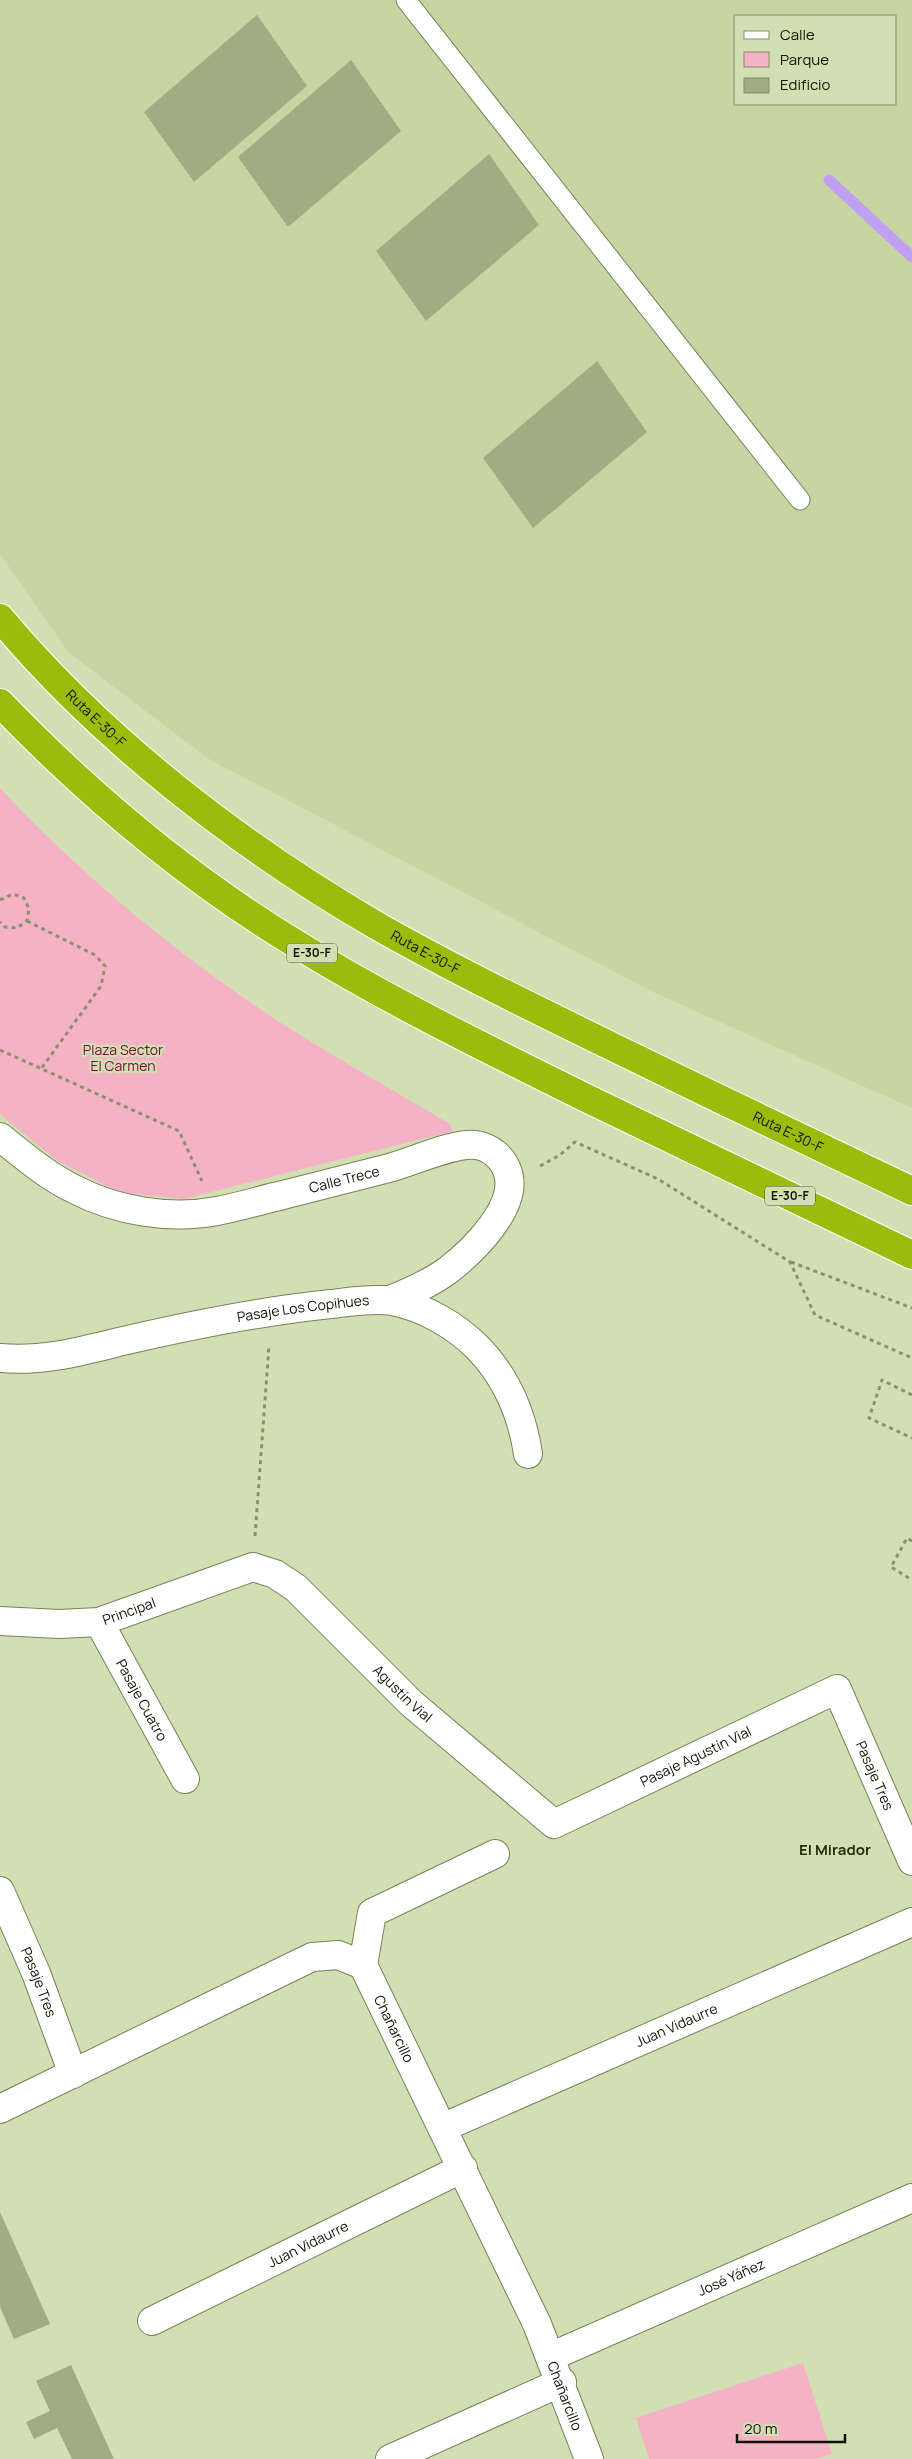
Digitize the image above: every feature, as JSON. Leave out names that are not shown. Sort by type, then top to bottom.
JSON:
[{"type":"highway","name":"Ruta E-30-F","points":[[0,618],[49,672],[151,767],[265,854],[320,890],[434,958],[512,998],[912,1191]]},
{"type":"highway","name":"E-30-F","points":[[0,703],[34,738],[100,799],[154,844],[267,926],[339,970],[474,1043],[912,1255]]},
{"type":"street","name":"Calle Trece","points":[[0,1137],[43,1172],[74,1190],[108,1203],[142,1211],[167,1214],[216,1212],[404,1164],[466,1145],[488,1149],[497,1156],[504,1163],[510,1181]]},
{"type":"street","points":[[390,1300],[419,1288],[446,1271],[470,1250],[503,1207],[508,1195],[510,1181]]},
{"type":"street","name":"Pasaje Los Copihues","points":[[0,1358],[47,1359],[271,1310],[390,1300],[418,1309],[446,1322],[470,1340],[491,1362],[507,1386],[517,1408],[528,1454]]},
{"type":"street","name":"Principal","points":[[0,1621],[59,1624],[99,1622],[252,1567]]},
{"type":"street","name":"Agustín Vial","points":[[252,1567],[275,1574],[296,1588],[410,1703],[554,1824]]},
{"type":"street","name":"Pasaje Cuatro","points":[[99,1622],[185,1779]]},
{"type":"street","name":"Pasaje Agustín Vial","points":[[554,1824],[837,1689]]},
{"type":"street","name":"Pasaje Tres","points":[[837,1689],[912,1861]]},
{"type":"street","points":[[0,2109],[312,1957],[338,1955],[363,1966],[372,1913],[495,1854]]},
{"type":"street","name":"Pasaje Tres","points":[[0,1891],[36,1973],[73,2074]]},
{"type":"street","name":"Juan Vidaurre","points":[[442,2128],[912,1922]]},
{"type":"street","name":"Chañarcillo","points":[[363,1966],[463,2168],[537,2324],[562,2382],[589,2459]]},
{"type":"street","name":"Juan Vidaurre","points":[[152,2321],[463,2168]]},
{"type":"street","name":"José Yáñez","points":[[550,2357],[912,2198]]},
{"type":"street","points":[[390,2459],[562,2382]]},
{"type":"lane","points":[[406,0],[800,500]]},
{"type":"path","points":[[0,900],[13,894],[24,898],[29,909],[27,921],[18,928],[5,928],[0,922]]},
{"type":"path","points":[[27,921],[95,954],[105,966],[101,986],[41,1068]]},
{"type":"path","points":[[0,1050],[179,1131],[216,1212]]},
{"type":"path","points":[[510,1181],[560,1155],[575,1142],[658,1179],[790,1262],[912,1308]]},
{"type":"path","points":[[790,1262],[815,1315],[912,1358]]},
{"type":"path","points":[[252,1567],[271,1310]]},
{"type":"path","points":[[912,1395],[882,1380],[869,1418],[912,1438]]},
{"type":"path","points":[[912,1541],[907,1538],[891,1566],[912,1580]]},
{"type":"shaded area","points":[[0,0],[912,0],[912,1108],[653,992],[209,759],[69,653],[0,554]]},
{"type":"green space","name":"Plaza Sector El Carmen","points":[[0,788],[64,853],[132,913],[204,969],[278,1021],[450,1124],[453,1131],[184,1199],[118,1192],[56,1160],[0,1114]]},
{"type":"green space","points":[[803,2363],[832,2454],[816,2459],[649,2459],[636,2418]]},
{"type":"building","points":[[257,15],[307,86],[194,182],[144,112]]},
{"type":"building","points":[[351,60],[401,131],[288,227],[238,157]]},
{"type":"building","points":[[489,154],[539,225],[426,321],[376,251]]},
{"type":"building","points":[[597,361],[647,432],[533,528],[483,458]]},
{"type":"building","points":[[0,2212],[50,2324],[14,2339],[0,2307]]},
{"type":"building","points":[[71,2365],[114,2459],[72,2459],[57,2428],[34,2439],[26,2422],[50,2411],[36,2381]]},
{"type":"waterway","points":[[829,180],[912,257]]},
{"type":"district","name":"El Mirador","points":[[835,1850]]}]
